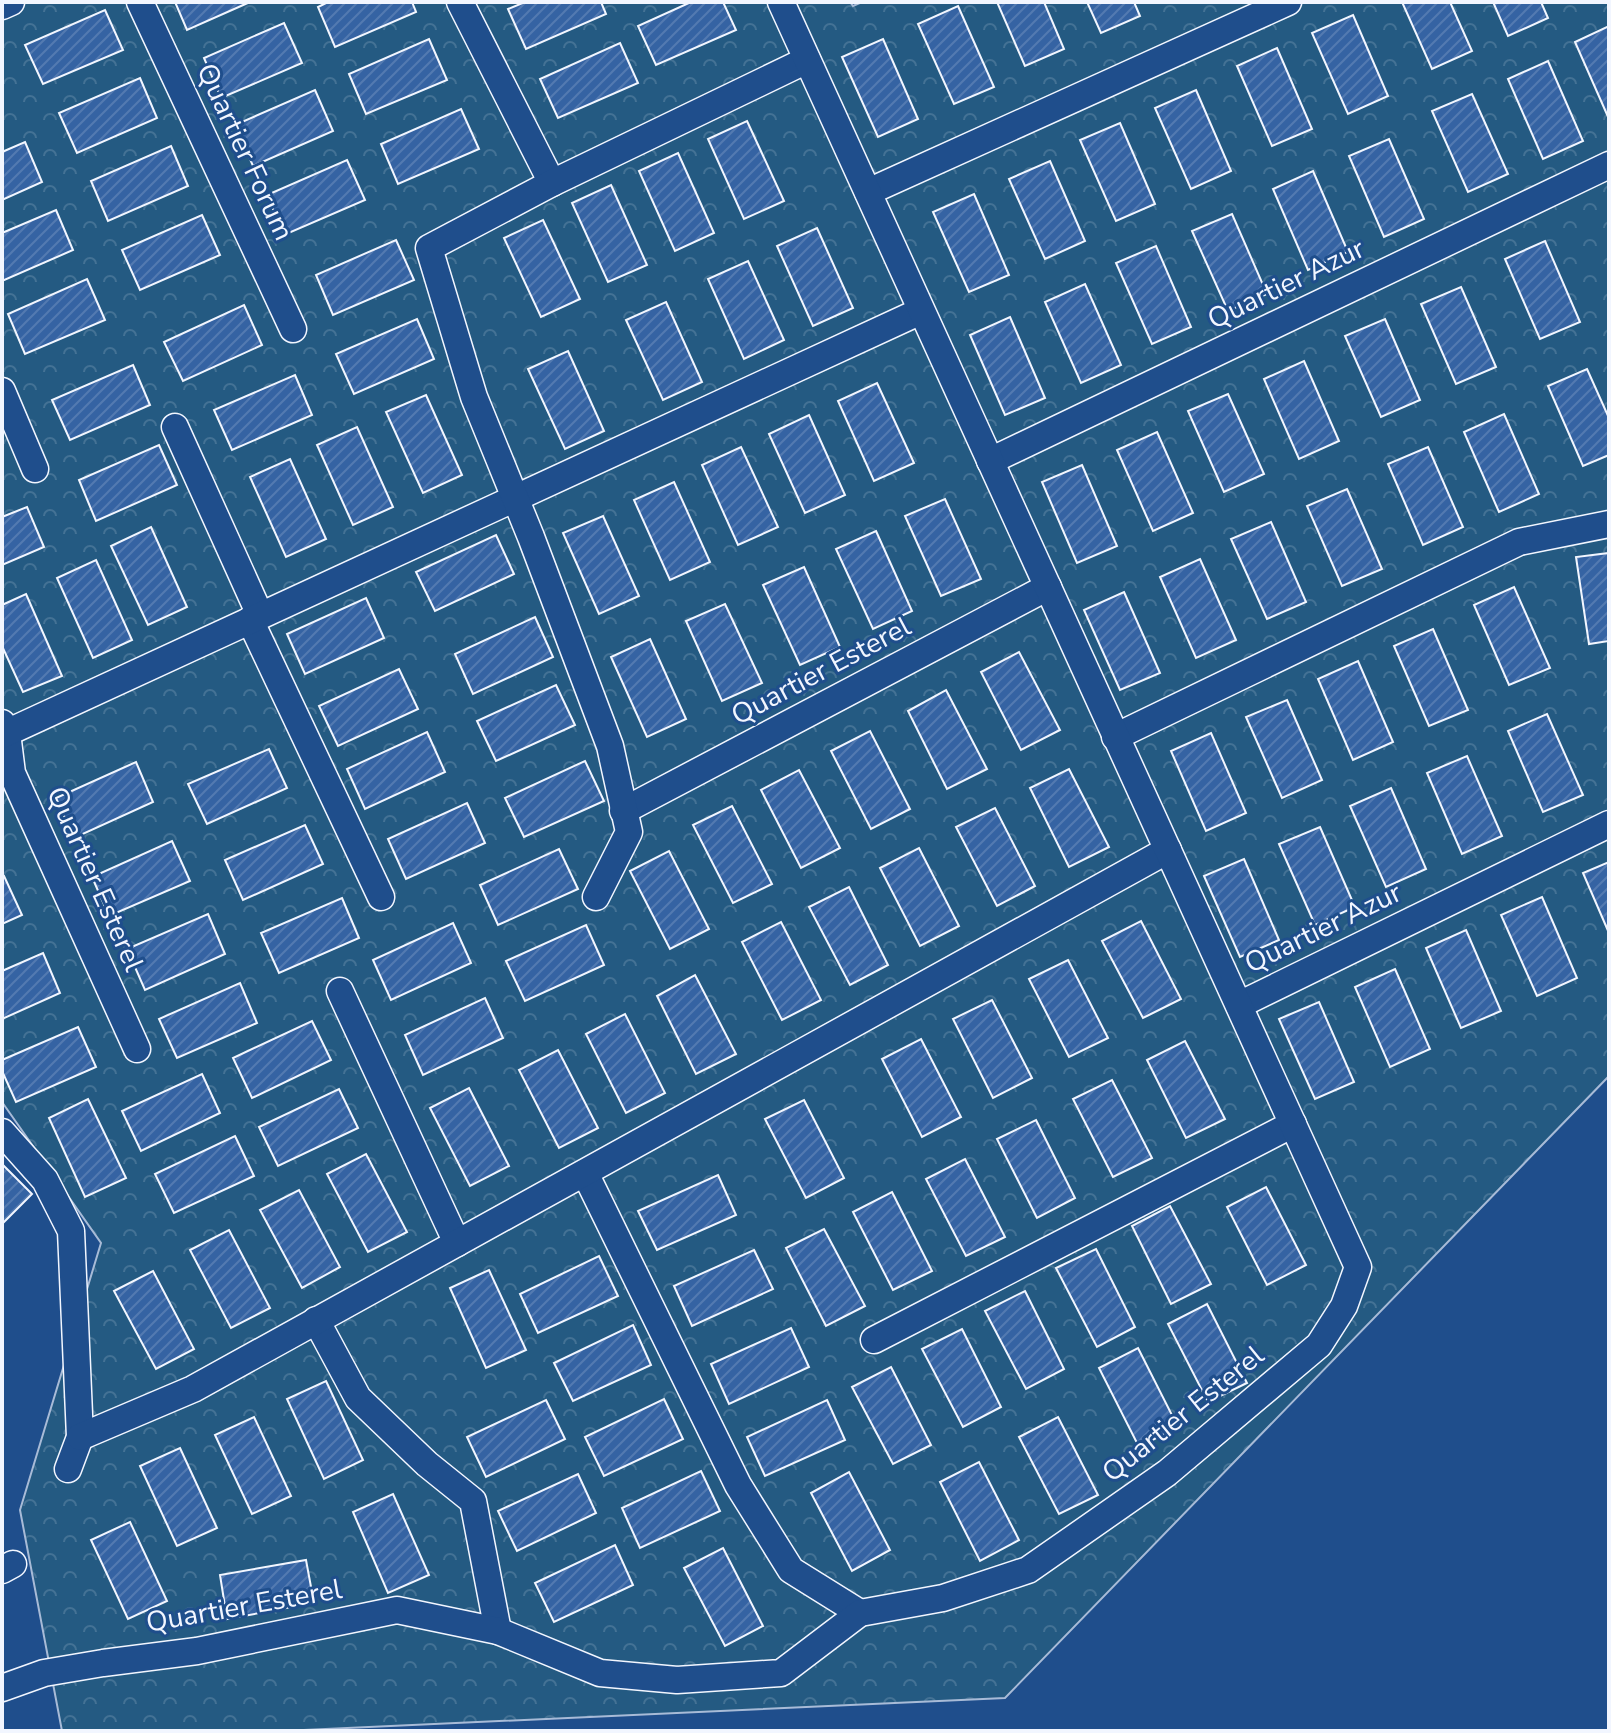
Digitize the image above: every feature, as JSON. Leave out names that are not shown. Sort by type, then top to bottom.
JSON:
[{"type":"lane","points":[[2,6],[11,2]]},
{"type":"lane","name":"Quartier Forum","points":[[140,2],[293,329]]},
{"type":"lane","points":[[460,2],[552,183]]},
{"type":"lane","points":[[596,897],[629,832],[610,746],[516,498],[474,397],[429,248],[552,183],[807,60],[781,2]]},
{"type":"lane","points":[[868,192],[1288,2]]},
{"type":"lane","name":"Quartier Esterel","points":[[2,1688],[44,1673],[197,1651],[397,1610],[498,1631],[600,1673],[677,1680],[781,1673],[860,1613],[943,1598],[1028,1570],[1167,1473],[1319,1345],[1344,1306],[1358,1267],[807,60]]},
{"type":"lane","name":"Quartier Azur","points":[[990,461],[1609,165]]},
{"type":"lane","name":"Quartier Esterel","points":[[137,1049],[12,773],[4,730],[255,618],[921,311]]},
{"type":"lane","points":[[2,391],[35,469]]},
{"type":"lane","points":[[175,427],[255,618],[381,897]]},
{"type":"lane","points":[[1115,737],[1519,542],[1609,524]]},
{"type":"lane","name":"Quartier Esterel","points":[[623,811],[1048,587]]},
{"type":"lane","name":"Quartier Azur","points":[[1239,1005],[1609,824]]},
{"type":"lane","points":[[80,1437],[193,1389],[1168,850]]},
{"type":"lane","points":[[340,991],[457,1243]]},
{"type":"lane","points":[[874,1340],[1293,1124]]},
{"type":"lane","points":[[2,1132],[45,1180],[71,1231],[80,1437],[68,1469]]},
{"type":"lane","points":[[585,1173],[745,1497],[791,1570],[860,1613]]},
{"type":"lane","points":[[316,1320],[358,1398],[427,1464],[473,1501],[498,1631]]},
{"type":"green space","points":[[2,2],[850,2],[853,6],[862,2],[1609,2],[1609,1076],[1005,1698],[282,1731],[62,1731],[20,1510],[101,1243],[2,1102]]},
{"type":"building","points":[[175,2],[250,2],[187,30]]},
{"type":"building","points":[[328,2],[412,2],[416,12],[335,47],[318,7]]},
{"type":"building","points":[[525,2],[601,2],[606,14],[526,49],[508,9]]},
{"type":"building","points":[[691,2],[723,2],[736,30],[656,65],[638,26]]},
{"type":"building","points":[[997,2],[1044,2],[1064,49],[1025,66]]},
{"type":"building","points":[[1087,2],[1134,2],[1140,16],[1101,33]]},
{"type":"building","points":[[1402,2],[1450,2],[1472,51],[1432,69]]},
{"type":"building","points":[[1493,2],[1541,2],[1548,18],[1508,36]]},
{"type":"building","points":[[958,6],[994,87],[954,104],[918,24]]},
{"type":"building","points":[[105,10],[123,50],[43,84],[25,45]]},
{"type":"building","points":[[1353,15],[1388,96],[1348,114],[1312,33]]},
{"type":"building","points":[[284,23],[302,63],[221,98],[204,58]]},
{"type":"building","points":[[1609,26],[1609,119],[1575,42]]},
{"type":"building","points":[[429,39],[447,80],[366,114],[349,74]]},
{"type":"building","points":[[883,39],[918,119],[878,137],[842,57]]},
{"type":"building","points":[[620,43],[638,83],[558,118],[540,79]]},
{"type":"building","points":[[1277,48],[1312,129],[1272,146],[1237,66]]},
{"type":"building","points":[[1548,61],[1583,141],[1543,159],[1508,79]]},
{"type":"building","points":[[140,78],[157,118],[77,153],[59,113]]},
{"type":"building","points":[[315,90],[333,131],[253,166],[235,125]]},
{"type":"building","points":[[1196,90],[1231,171],[1191,189],[1155,108]]},
{"type":"building","points":[[1472,94],[1508,174],[1468,192],[1432,111]]},
{"type":"building","points":[[461,109],[479,149],[398,184],[381,144]]},
{"type":"building","points":[[747,121],[784,201],[744,219],[708,139]]},
{"type":"building","points":[[1120,123],[1155,204],[1116,221],[1080,140]]},
{"type":"building","points":[[1389,139],[1424,219],[1384,237],[1349,156]]},
{"type":"building","points":[[25,142],[42,182],[2,200],[2,152]]},
{"type":"building","points":[[171,146],[188,186],[108,221],[91,181]]},
{"type":"building","points":[[678,153],[714,233],[675,251],[639,171]]},
{"type":"building","points":[[347,160],[365,200],[284,235],[267,195]]},
{"type":"building","points":[[1050,161],[1085,241],[1045,259],[1009,179]]},
{"type":"building","points":[[1313,171],[1348,252],[1308,270],[1273,189]]},
{"type":"building","points":[[611,185],[647,265],[608,282],[572,203]]},
{"type":"building","points":[[974,194],[1009,275],[969,292],[933,212]]},
{"type":"building","points":[[56,210],[73,250],[2,281],[2,233]]},
{"type":"building","points":[[1232,214],[1267,294],[1228,311],[1192,231]]},
{"type":"building","points":[[202,215],[220,255],[140,290],[122,250]]},
{"type":"building","points":[[543,220],[580,299],[541,317],[504,238]]},
{"type":"building","points":[[817,228],[853,308],[813,326],[777,246]]},
{"type":"building","points":[[396,240],[414,280],[333,315],[316,275]]},
{"type":"building","points":[[1545,241],[1580,322],[1540,339],[1505,259]]},
{"type":"building","points":[[1156,246],[1191,327],[1152,344],[1116,263]]},
{"type":"building","points":[[748,261],[784,340],[744,359],[708,279]]},
{"type":"building","points":[[87,279],[105,320],[25,354],[8,314]]},
{"type":"building","points":[[1085,284],[1121,365],[1081,383],[1045,302]]},
{"type":"building","points":[[1461,287],[1496,367],[1456,384],[1421,304]]},
{"type":"building","points":[[666,302],[702,382],[663,400],[626,320]]},
{"type":"building","points":[[244,305],[262,345],[183,381],[164,342]]},
{"type":"building","points":[[1010,317],[1045,398],[1005,415],[970,335]]},
{"type":"building","points":[[417,319],[434,359],[354,394],[336,354]]},
{"type":"building","points":[[1385,319],[1420,400],[1381,417],[1345,336]]},
{"type":"building","points":[[568,351],[604,431],[565,449],[528,369]]},
{"type":"building","points":[[1304,361],[1339,441],[1299,459],[1264,379]]},
{"type":"building","points":[[133,365],[150,405],[70,440],[52,400]]},
{"type":"building","points":[[1587,369],[1609,418],[1609,455],[1583,466],[1548,386]]},
{"type":"building","points":[[295,375],[312,415],[232,450],[214,410]]},
{"type":"building","points":[[877,383],[914,463],[874,481],[838,401]]},
{"type":"building","points":[[1228,394],[1264,474],[1224,492],[1188,411]]},
{"type":"building","points":[[426,395],[462,475],[423,493],[386,412]]},
{"type":"building","points":[[1504,414],[1539,494],[1499,512],[1464,432]]},
{"type":"building","points":[[809,415],[845,495],[805,513],[769,434]]},
{"type":"building","points":[[357,427],[393,507],[353,525],[317,445]]},
{"type":"building","points":[[1157,432],[1193,513],[1153,531],[1117,450]]},
{"type":"building","points":[[159,445],[177,485],[96,521],[79,480]]},
{"type":"building","points":[[741,447],[778,527],[738,545],[702,465]]},
{"type":"building","points":[[1428,447],[1463,527],[1423,545],[1388,464]]},
{"type":"building","points":[[290,459],[326,539],[286,557],[250,477]]},
{"type":"building","points":[[1082,465],[1117,546],[1077,563],[1042,482]]},
{"type":"building","points":[[674,482],[710,562],[670,580],[634,500]]},
{"type":"building","points":[[1347,489],[1382,569],[1342,586],[1307,506]]},
{"type":"building","points":[[945,499],[981,579],[941,596],[905,516]]},
{"type":"building","points":[[27,507],[44,547],[2,565],[2,517]]},
{"type":"building","points":[[603,516],[639,596],[599,614],[563,533]]},
{"type":"building","points":[[1271,522],[1306,602],[1267,619],[1231,539]]},
{"type":"building","points":[[151,527],[187,607],[148,625],[111,546]]},
{"type":"building","points":[[876,531],[912,611],[873,629],[836,549]]},
{"type":"building","points":[[496,535],[514,574],[435,611],[416,572]]},
{"type":"building","points":[[1609,553],[1609,641],[1589,644],[1576,557]]},
{"type":"building","points":[[1200,559],[1236,640],[1196,658],[1160,577]]},
{"type":"building","points":[[96,560],[132,640],[93,658],[57,578]]},
{"type":"building","points":[[804,567],[840,647],[800,665],[763,585]]},
{"type":"building","points":[[1514,587],[1550,668],[1509,685],[1474,605]]},
{"type":"building","points":[[1124,592],[1160,673],[1120,690],[1084,610]]},
{"type":"building","points":[[26,594],[62,676],[23,692],[2,646],[2,605]]},
{"type":"building","points":[[366,598],[384,638],[305,674],[287,634]]},
{"type":"building","points":[[725,604],[762,683],[722,701],[686,621]]},
{"type":"building","points":[[535,617],[553,657],[473,694],[455,654]]},
{"type":"building","points":[[1433,629],[1468,710],[1429,726],[1394,646]]},
{"type":"building","points":[[650,639],[686,719],[647,737],[611,657]]},
{"type":"building","points":[[1019,652],[1060,730],[1021,750],[981,672]]},
{"type":"building","points":[[1358,661],[1393,742],[1353,760],[1318,679]]},
{"type":"building","points":[[399,669],[418,709],[338,746],[319,706]]},
{"type":"building","points":[[556,685],[575,725],[496,761],[477,721]]},
{"type":"building","points":[[946,690],[987,769],[947,789],[908,711]]},
{"type":"building","points":[[1287,700],[1322,780],[1282,798],[1246,717]]},
{"type":"building","points":[[1547,714],[1583,795],[1543,812],[1508,731]]},
{"type":"building","points":[[870,731],[910,809],[871,829],[831,751]]},
{"type":"building","points":[[427,732],[445,772],[365,809],[347,769]]},
{"type":"building","points":[[1211,733],[1246,813],[1206,831],[1171,751]]},
{"type":"building","points":[[269,749],[287,788],[207,824],[188,784]]},
{"type":"building","points":[[1467,756],[1502,836],[1462,854],[1427,773]]},
{"type":"building","points":[[585,761],[604,801],[524,837],[505,798]]},
{"type":"building","points":[[136,762],[153,802],[74,838],[56,798]]},
{"type":"building","points":[[1069,769],[1109,847],[1069,867],[1030,788]]},
{"type":"building","points":[[799,770],[840,848],[801,868],[761,790]]},
{"type":"building","points":[[1391,788],[1426,869],[1386,887],[1350,806]]},
{"type":"building","points":[[467,803],[485,843],[406,879],[388,839]]},
{"type":"building","points":[[732,806],[772,884],[733,903],[693,825]]},
{"type":"building","points":[[995,808],[1035,886],[997,906],[956,827]]},
{"type":"building","points":[[305,825],[323,864],[243,900],[225,860]]},
{"type":"building","points":[[1320,827],[1355,907],[1315,925],[1279,844]]},
{"type":"building","points":[[172,841],[190,881],[109,916],[92,877]]},
{"type":"building","points":[[919,848],[959,926],[920,946],[880,868]]},
{"type":"building","points":[[559,849],[578,889],[498,925],[480,885]]},
{"type":"building","points":[[669,851],[709,929],[670,949],[630,871]]},
{"type":"building","points":[[1244,859],[1279,940],[1240,957],[1204,876]]},
{"type":"building","points":[[1609,862],[1609,933],[1583,873]]},
{"type":"building","points":[[2,877],[22,915],[2,924]]},
{"type":"building","points":[[849,887],[888,965],[850,985],[809,907]]},
{"type":"building","points":[[1542,897],[1577,978],[1537,996],[1501,915]]},
{"type":"building","points":[[342,898],[359,938],[279,973],[261,933]]},
{"type":"building","points":[[208,914],[225,954],[145,990],[127,949]]},
{"type":"building","points":[[1141,921],[1181,999],[1143,1018],[1102,941]]},
{"type":"building","points":[[781,922],[821,1000],[782,1020],[742,942]]},
{"type":"building","points":[[453,923],[471,963],[391,1000],[373,960]]},
{"type":"building","points":[[586,925],[604,965],[525,1001],[506,961]]},
{"type":"building","points":[[1466,930],[1501,1011],[1461,1028],[1426,948]]},
{"type":"building","points":[[43,953],[60,993],[2,1019],[2,971]]},
{"type":"building","points":[[1068,960],[1108,1038],[1069,1057],[1029,979]]},
{"type":"building","points":[[1395,969],[1430,1049],[1390,1067],[1355,987]]},
{"type":"building","points":[[695,975],[736,1054],[696,1074],[657,996]]},
{"type":"building","points":[[240,983],[257,1023],[177,1058],[159,1019]]},
{"type":"building","points":[[485,998],[503,1038],[423,1075],[405,1035]]},
{"type":"building","points":[[992,1000],[1032,1078],[993,1098],[953,1019]]},
{"type":"building","points":[[1319,1002],[1354,1082],[1315,1099],[1279,1019]]},
{"type":"building","points":[[625,1014],[665,1093],[626,1113],[586,1034]]},
{"type":"building","points":[[312,1021],[331,1060],[252,1098],[233,1058]]},
{"type":"building","points":[[78,1027],[96,1067],[16,1102],[2,1071],[2,1060]]},
{"type":"building","points":[[921,1039],[961,1117],[922,1137],[882,1059]]},
{"type":"building","points":[[1185,1041],[1225,1119],[1186,1138],[1147,1060]]},
{"type":"building","points":[[558,1050],[598,1128],[559,1148],[519,1070]]},
{"type":"building","points":[[202,1074],[220,1113],[141,1151],[122,1111]]},
{"type":"building","points":[[1112,1080],[1152,1158],[1113,1177],[1073,1099]]},
{"type":"building","points":[[469,1088],[509,1166],[470,1186],[430,1108]]},
{"type":"building","points":[[339,1089],[358,1128],[278,1166],[259,1127]]},
{"type":"building","points":[[88,1099],[126,1178],[85,1197],[49,1118]]},
{"type":"building","points":[[804,1100],[844,1178],[806,1198],[765,1119]]},
{"type":"building","points":[[1036,1120],[1075,1198],[1037,1218],[997,1139]]},
{"type":"building","points":[[235,1136],[254,1176],[174,1213],[155,1174]]},
{"type":"building","points":[[366,1154],[407,1232],[368,1252],[327,1174]]},
{"type":"building","points":[[965,1159],[1005,1237],[966,1256],[926,1179]]},
{"type":"building","points":[[2,1164],[32,1194],[2,1224]]},
{"type":"building","points":[[718,1175],[736,1215],[657,1250],[638,1211]]},
{"type":"building","points":[[1266,1187],[1306,1265],[1267,1285],[1227,1207]]},
{"type":"building","points":[[299,1190],[340,1267],[302,1288],[260,1210]]},
{"type":"building","points":[[892,1192],[932,1271],[893,1290],[853,1212]]},
{"type":"building","points":[[1170,1206],[1211,1284],[1171,1304],[1132,1226]]},
{"type":"building","points":[[824,1229],[865,1306],[826,1326],[786,1248]]},
{"type":"building","points":[[229,1230],[270,1308],[231,1328],[190,1250]]},
{"type":"building","points":[[1096,1249],[1135,1327],[1097,1347],[1056,1268]]},
{"type":"building","points":[[754,1250],[773,1289],[692,1326],[674,1286]]},
{"type":"building","points":[[599,1256],[618,1296],[538,1333],[520,1294]]},
{"type":"building","points":[[489,1270],[526,1350],[486,1368],[450,1288]]},
{"type":"building","points":[[153,1271],[194,1349],[156,1369],[114,1291]]},
{"type":"building","points":[[1025,1291],[1064,1369],[1026,1389],[985,1311]]},
{"type":"building","points":[[1207,1304],[1247,1383],[1208,1402],[1168,1324]]},
{"type":"building","points":[[633,1325],[651,1365],[573,1401],[554,1363]]},
{"type":"building","points":[[791,1328],[809,1367],[729,1404],[711,1364]]},
{"type":"building","points":[[962,1329],[1001,1407],[963,1427],[922,1349]]},
{"type":"building","points":[[1138,1348],[1178,1427],[1139,1447],[1099,1368]]},
{"type":"building","points":[[891,1367],[931,1445],[893,1464],[852,1387]]},
{"type":"building","points":[[326,1381],[363,1460],[324,1479],[287,1399]]},
{"type":"building","points":[[664,1399],[683,1439],[604,1476],[585,1437]]},
{"type":"building","points":[[546,1400],[565,1439],[486,1477],[467,1437]]},
{"type":"building","points":[[827,1400],[845,1440],[765,1476],[747,1437]]},
{"type":"building","points":[[254,1417],[291,1496],[252,1514],[215,1435]]},
{"type":"building","points":[[1058,1417],[1098,1495],[1059,1514],[1019,1437]]},
{"type":"building","points":[[180,1448],[217,1528],[177,1546],[140,1466]]},
{"type":"building","points":[[979,1462],[1019,1540],[980,1561],[940,1482]]},
{"type":"building","points":[[701,1471],[720,1511],[640,1548],[622,1508]]},
{"type":"building","points":[[849,1472],[890,1550],[852,1571],[811,1493]]},
{"type":"building","points":[[578,1474],[596,1513],[517,1551],[498,1511]]},
{"type":"building","points":[[393,1494],[429,1575],[388,1593],[353,1512]]},
{"type":"building","points":[[130,1522],[167,1601],[128,1619],[91,1540]]},
{"type":"building","points":[[615,1545],[633,1585],[554,1622],[535,1583]]},
{"type":"building","points":[[723,1548],[763,1626],[725,1646],[684,1568]]},
{"type":"building","points":[[306,1560],[314,1603],[227,1619],[220,1575]]}]
